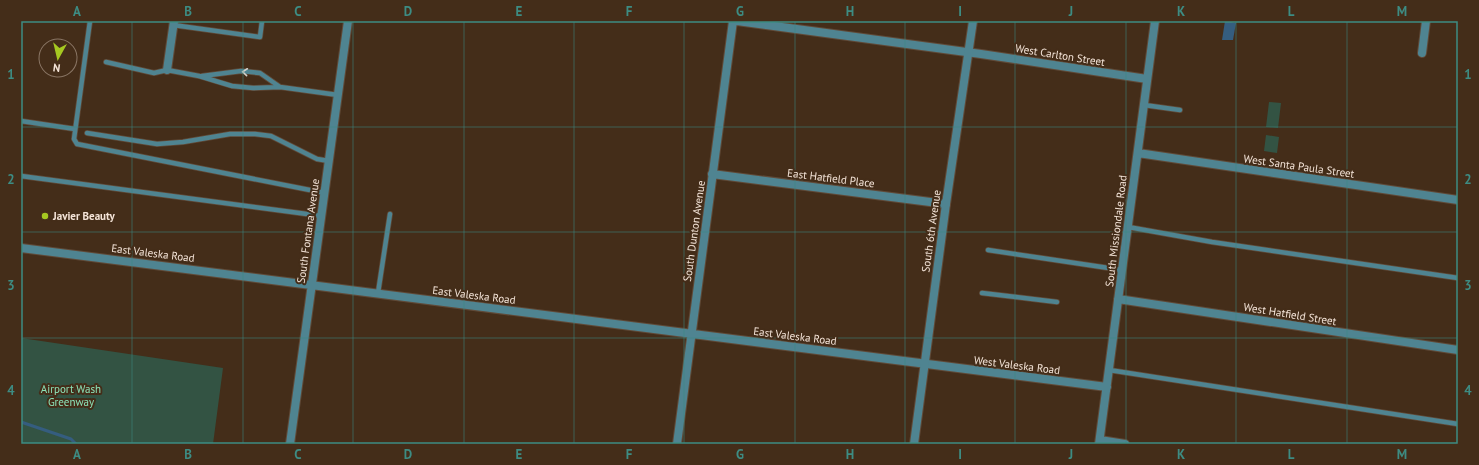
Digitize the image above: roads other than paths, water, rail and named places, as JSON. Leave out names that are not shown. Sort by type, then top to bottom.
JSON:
[{"type":"street","name":"South Fontana Avenue","points":[[290,444],[348,21]]},
{"type":"street","name":"South Dunton Avenue","points":[[677,444],[732,21]]},
{"type":"street","name":"West Carlton Street","points":[[737,21],[969,52],[1147,79]]},
{"type":"street","name":"South 6th Avenue","points":[[914,444],[946,204],[973,21]]},
{"type":"street","name":"South Missiondale Road","points":[[1100,442],[1155,21]]},
{"type":"street","points":[[1422,53],[1426,21]]},
{"type":"street","points":[[167,70],[174,23]]},
{"type":"street","name":"West Santa Paula Street","points":[[1138,154],[1458,200]]},
{"type":"street","name":"East Hatfield Place","points":[[712,174],[946,204]]},
{"type":"street","name":"East Valeska Road","points":[[21,248],[312,284],[924,364]]},
{"type":"street","name":"West Hatfield Street","points":[[1118,300],[1458,350]]},
{"type":"street","name":"West Valeska Road","points":[[924,364],[1107,387]]},
{"type":"street","points":[[1100,442],[1125,444]]},
{"type":"lane","points":[[90,21],[75,129],[74,139],[77,144],[325,193]]},
{"type":"lane","points":[[174,23],[260,37],[262,21]]},
{"type":"lane","points":[[106,62],[154,73],[167,70],[199,76],[232,86],[253,88],[280,87],[338,95]]},
{"type":"lane","points":[[199,76],[241,71],[260,73],[280,87]]},
{"type":"lane","points":[[1144,106],[1180,110]]},
{"type":"lane","points":[[21,121],[75,129]]},
{"type":"lane","points":[[87,133],[157,144],[183,142],[230,134],[255,134],[271,136],[312,157],[329,161]]},
{"type":"lane","points":[[21,176],[322,216]]},
{"type":"lane","points":[[378,293],[390,214]]},
{"type":"lane","points":[[1128,227],[1220,243],[1458,278]]},
{"type":"lane","points":[[988,250],[1122,270]]},
{"type":"lane","points":[[982,293],[1057,302]]},
{"type":"lane","points":[[1109,370],[1458,424]]},
{"type":"water","points":[[1225,21],[1236,23],[1233,40],[1222,40]]},
{"type":"waterway","points":[[21,422],[71,439],[76,444]]},
{"type":"place","name":"Javier Beauty","points":[[45,216]]},
{"type":"park label","name":"Airport Wash Greenway","points":[[71,395]]}]
